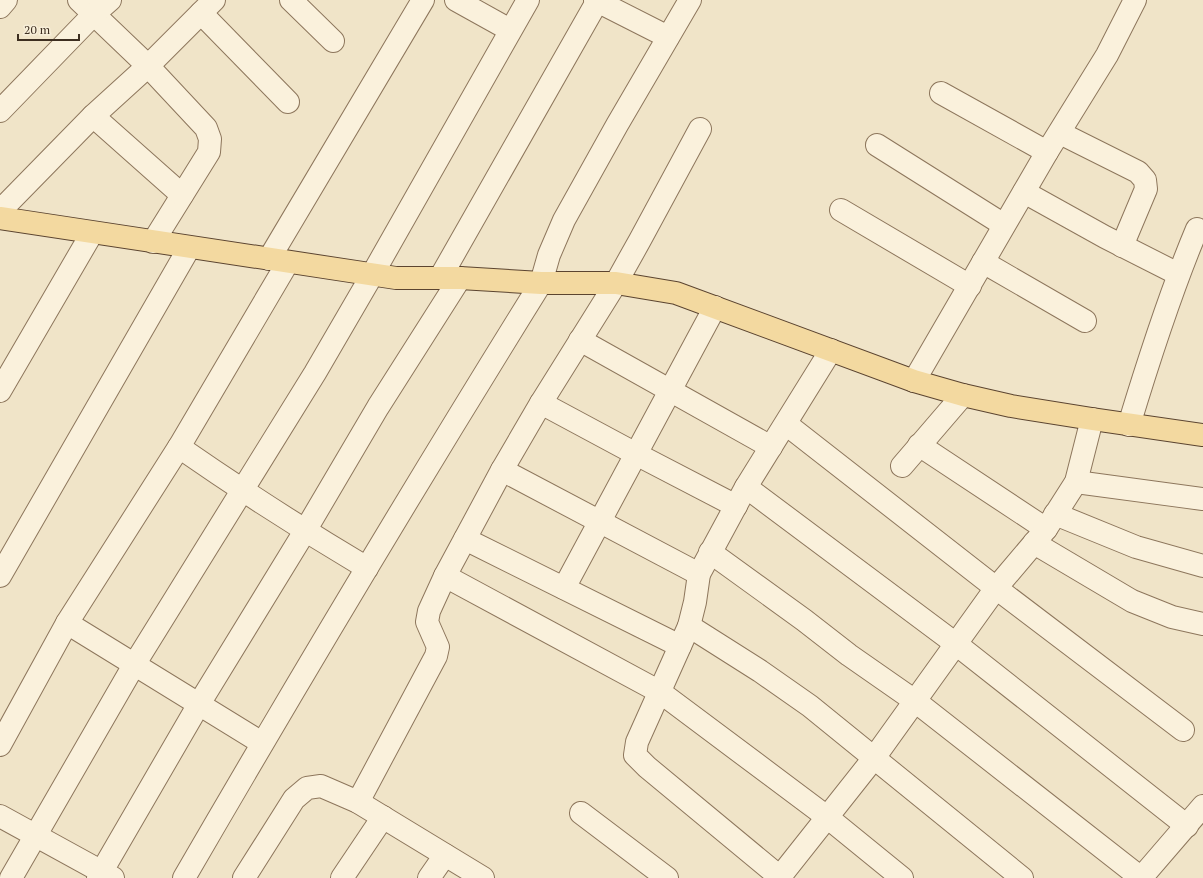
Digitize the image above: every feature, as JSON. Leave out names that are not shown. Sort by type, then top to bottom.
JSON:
[{"type":"main road","points":[[0,218],[189,248],[396,278],[450,278],[541,283],[616,283],[676,293],[914,381],[963,395],[1012,406],[1092,420],[1203,435]]},
{"type":"street","points":[[0,7],[6,0]]},
{"type":"street","points":[[290,0],[333,41]]},
{"type":"street","points":[[0,745],[67,623],[179,447],[279,260],[423,0]]},
{"type":"street","points":[[456,0],[510,30]]},
{"type":"street","points":[[11,878],[134,665],[315,373],[528,0]]},
{"type":"street","points":[[0,816],[105,876],[200,704],[378,407],[450,278],[597,0],[668,37]]},
{"type":"street","points":[[184,878],[262,743],[443,441],[541,283],[564,220],[690,0]]},
{"type":"street","points":[[914,381],[1047,152],[1107,55],[1135,0]]},
{"type":"street","points":[[0,111],[94,5],[206,128],[210,139],[209,152],[153,242]]},
{"type":"street","points":[[0,211],[93,116],[148,66],[208,6],[288,102]]},
{"type":"street","points":[[941,93],[1047,152]]},
{"type":"street","points":[[93,116],[182,196]]},
{"type":"street","points":[[358,802],[436,656],[438,648],[426,622],[429,611],[445,576],[502,470],[541,403],[616,283],[700,129]]},
{"type":"street","points":[[1060,133],[1138,172],[1144,180],[1146,189],[1122,246]]},
{"type":"street","points":[[877,145],[1004,225]]},
{"type":"street","points":[[1024,192],[1122,246],[1178,274]]},
{"type":"street","points":[[841,210],[970,286]]},
{"type":"street","points":[[1129,425],[1156,337],[1178,274],[1197,229]]},
{"type":"street","points":[[0,391],[92,233]]},
{"type":"street","points":[[0,576],[189,248]]},
{"type":"street","points":[[983,262],[1085,321]]},
{"type":"street","points":[[564,588],[715,307]]},
{"type":"street","points":[[580,340],[771,447]]},
{"type":"street","points":[[831,350],[741,497],[699,574],[695,602],[685,636],[637,742],[636,755],[646,767],[780,878],[874,758],[996,588],[1045,529],[1076,482],[1092,420]]},
{"type":"street","points":[[902,466],[963,395]]},
{"type":"street","points":[[541,403],[636,454],[741,497],[956,644],[1187,826]]},
{"type":"street","points":[[786,424],[996,588],[1183,730]]},
{"type":"street","points":[[919,445],[1045,529],[1132,601],[1172,617],[1203,624]]},
{"type":"street","points":[[179,447],[305,531],[367,568]]},
{"type":"street","points":[[502,470],[699,574]]},
{"type":"street","points":[[1076,482],[1203,499]]},
{"type":"street","points":[[1045,529],[1136,547],[1203,566]]},
{"type":"street","points":[[466,539],[564,588],[685,636],[760,671],[810,706],[1022,878]]},
{"type":"street","points":[[710,552],[915,702],[1141,878],[1203,806]]},
{"type":"street","points":[[445,576],[660,692],[827,817],[902,878]]},
{"type":"street","points":[[67,623],[262,743]]},
{"type":"street","points":[[244,878],[294,799],[307,788],[320,786],[358,802],[483,878]]},
{"type":"street","points":[[581,813],[662,876]]},
{"type":"street","points":[[342,878],[383,817]]},
{"type":"street","points":[[429,878],[445,855]]}]
